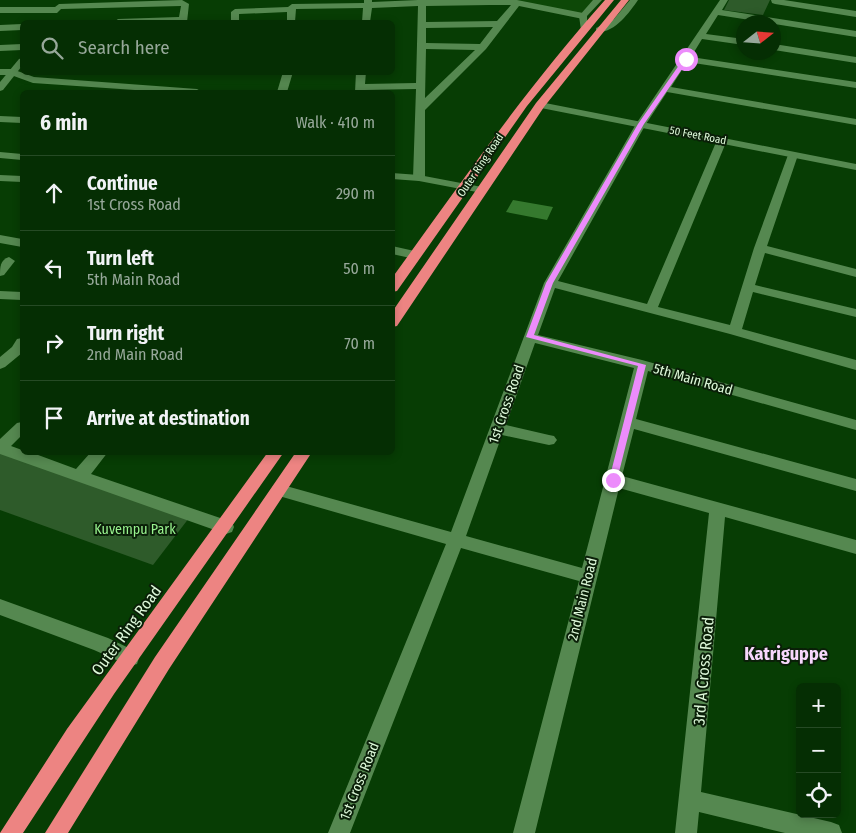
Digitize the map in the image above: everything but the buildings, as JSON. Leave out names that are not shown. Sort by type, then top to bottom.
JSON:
[{"type":"highway","name":"Outer Ring Road","points":[[395,284],[525,102],[584,28],[610,0]]},
{"type":"highway","name":"Outer Ring Road","points":[[395,319],[540,105],[625,0]]},
{"type":"highway","name":"Outer Ring Road","points":[[11,833],[130,658],[226,527],[275,455]]},
{"type":"highway","points":[[56,833],[162,663],[302,455]]},
{"type":"street","points":[[584,28],[584,16],[598,0]]},
{"type":"street","points":[[599,30],[618,21],[634,0]]},
{"type":"street","name":"1st Cross Road","points":[[338,833],[456,540],[550,283],[641,124],[718,12],[724,0]]},
{"type":"street","points":[[771,15],[775,1],[856,14]]},
{"type":"street","points":[[235,20],[234,12],[368,2],[517,3],[584,16]]},
{"type":"street","points":[[366,20],[368,2]]},
{"type":"street","points":[[419,178],[422,2]]},
{"type":"street","points":[[0,10],[59,6],[182,3],[185,4],[183,20]]},
{"type":"street","points":[[420,110],[483,46],[498,24],[517,3]]},
{"type":"street","points":[[52,20],[59,6]]},
{"type":"street","points":[[291,20],[292,9]]},
{"type":"street","points":[[718,12],[737,15]]},
{"type":"street","points":[[781,22],[856,34]]},
{"type":"street","points":[[421,25],[498,24]]},
{"type":"street","points":[[0,28],[20,27]]},
{"type":"street","points":[[701,36],[736,41]]},
{"type":"street","points":[[421,46],[483,46]]},
{"type":"street","points":[[0,48],[20,47]]},
{"type":"street","points":[[781,48],[856,60]]},
{"type":"street","points":[[686,59],[856,85]]},
{"type":"street","points":[[0,88],[20,63]]},
{"type":"street","points":[[0,72],[12,72],[33,80],[170,90]]},
{"type":"street","points":[[283,90],[287,75]]},
{"type":"street","points":[[361,75],[360,90],[420,86]]},
{"type":"street","points":[[665,89],[856,122]]},
{"type":"street","name":"50 Feet Road","points":[[540,105],[856,167]]},
{"type":"street","points":[[0,111],[20,112]]},
{"type":"street","points":[[0,118],[20,120]]},
{"type":"street","points":[[651,309],[722,140]]},
{"type":"street","points":[[0,155],[20,157]]},
{"type":"street","points":[[735,331],[760,248],[793,155]]},
{"type":"street","points":[[395,176],[419,178],[482,190]]},
{"type":"street","points":[[0,178],[20,179]]},
{"type":"street","points":[[0,239],[20,243]]},
{"type":"street","points":[[760,248],[856,273]]},
{"type":"street","points":[[395,251],[415,255]]},
{"type":"street","points":[[0,272],[9,261]]},
{"type":"street","points":[[550,283],[735,331],[856,365]]},
{"type":"street","points":[[748,287],[856,313]]},
{"type":"street","points":[[0,295],[20,296]]},
{"type":"street","name":"5th Main Road","points":[[530,337],[642,365],[856,425]]},
{"type":"street","points":[[0,364],[20,345]]},
{"type":"street","name":"2nd Main Road","points":[[524,833],[642,365]]},
{"type":"street","points":[[628,422],[856,485]]},
{"type":"street","points":[[20,429],[0,448],[226,527]]},
{"type":"street","points":[[498,429],[548,440]]},
{"type":"street","points":[[79,476],[98,455]]},
{"type":"street","points":[[613,480],[856,547]]},
{"type":"street","points":[[279,490],[588,577]]},
{"type":"street","name":"3rd A Cross Road","points":[[686,833],[718,509]]},
{"type":"street","points":[[0,607],[101,644],[130,658]]},
{"type":"street","points":[[690,800],[831,833]]},
{"type":"shaded area","points":[[518,0],[594,0],[581,14]]},
{"type":"green space","points":[[729,0],[770,0],[763,15],[724,10]]},
{"type":"green space","name":"Kuvempu Park","points":[[0,453],[189,518],[153,565],[0,510]]},
{"type":"district","name":"Katriguppe","points":[[786,654]]},
{"type":"route","points":[[613,480],[642,365],[530,337],[550,283],[641,124],[686,59]]}]
